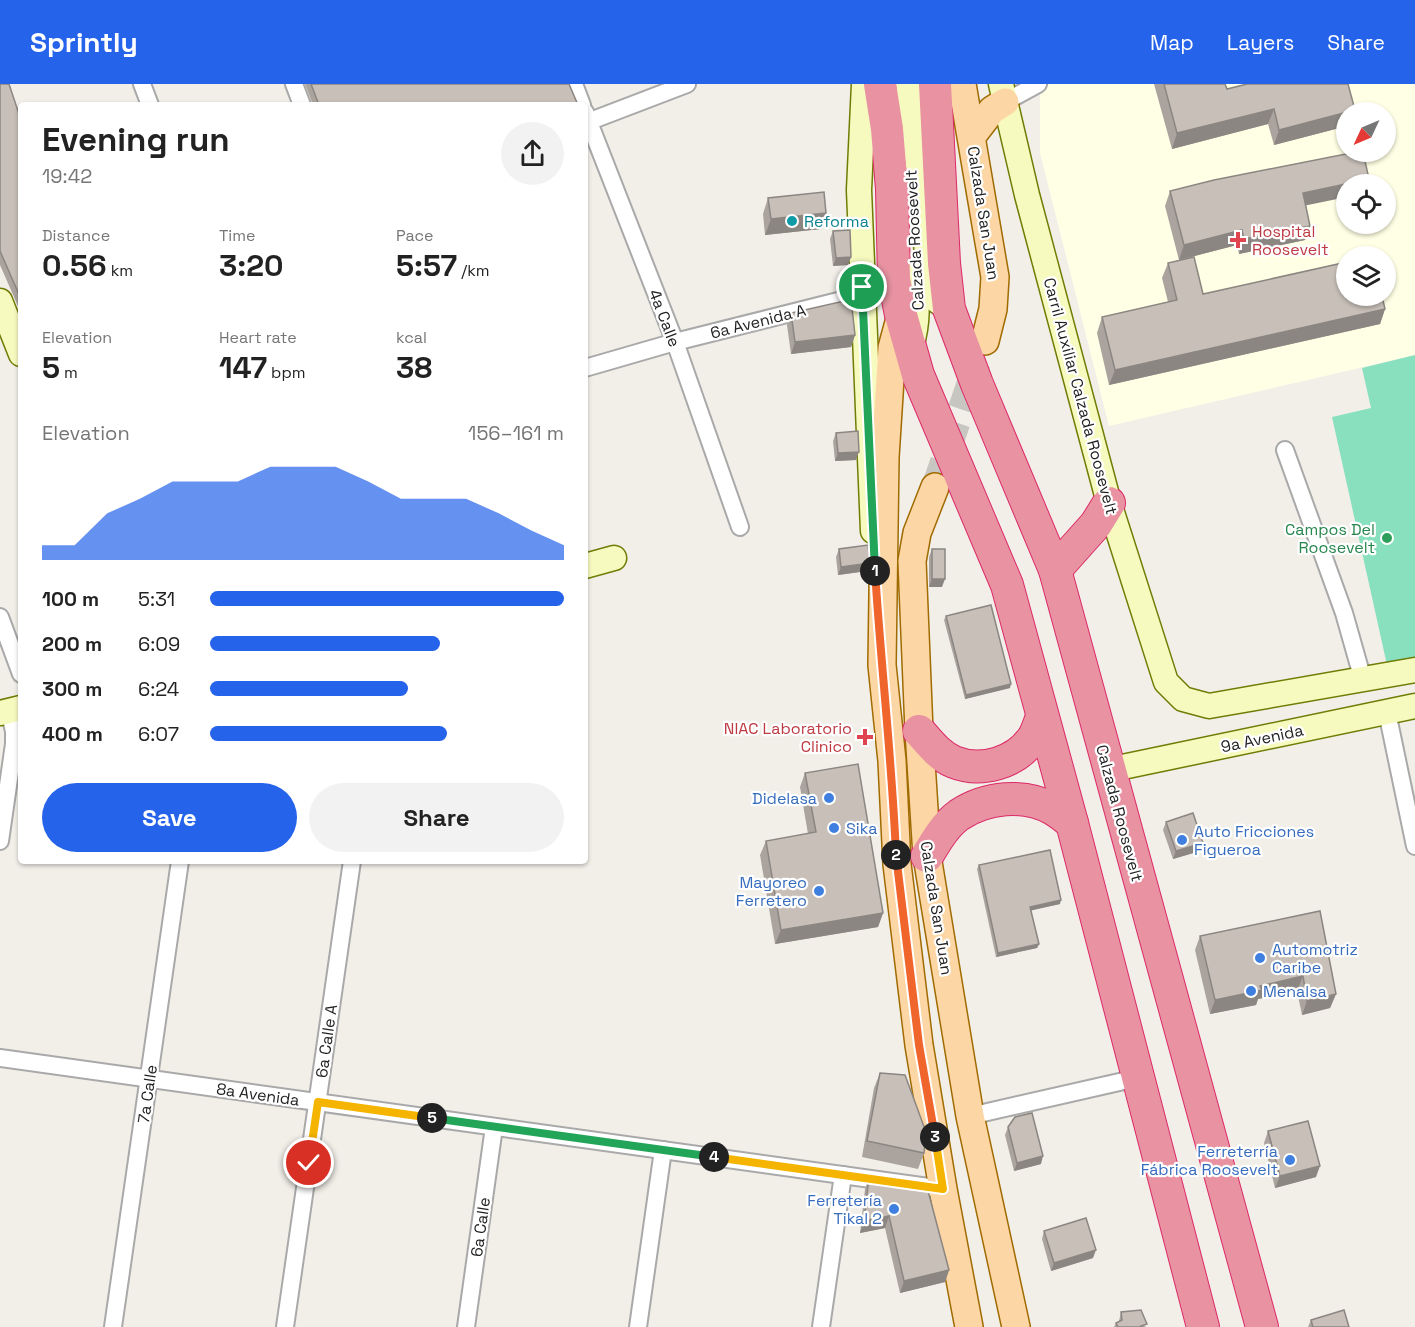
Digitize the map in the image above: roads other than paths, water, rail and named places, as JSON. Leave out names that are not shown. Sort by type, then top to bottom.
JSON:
[{"type":"highway","name":"Calzada Roosevelt","points":[[880,84],[887,129],[892,189],[894,279],[901,315],[918,375],[1007,585],[1072,823],[1203,1327]]},
{"type":"highway","name":"Calzada Roosevelt","points":[[935,84],[944,263],[949,309],[977,384],[1055,570],[1262,1327]]},
{"type":"highway","points":[[1055,570],[1096,524],[1109,503]]},
{"type":"highway","points":[[919,731],[934,748],[953,761],[975,767],[986,766],[998,764],[1018,754],[1033,738],[1042,717]]},
{"type":"highway","points":[[927,856],[940,834],[958,816],[980,804],[1004,799],[1029,800],[1052,808],[1072,823]]},
{"type":"main road","points":[[864,84],[859,190],[862,295],[871,505],[882,665]]},
{"type":"main road","points":[[908,84],[911,117]]},
{"type":"main road","name":"Calzada San Juan","points":[[962,84],[995,277],[993,309],[985,341]]},
{"type":"main road","points":[[972,136],[1003,93]]},
{"type":"main road","name":"Carril Auxiliar Calzada Roosevelt","points":[[1003,93],[1027,195],[1109,503],[1162,673],[1171,689],[1183,699],[1209,706],[1363,680]]},
{"type":"main road","name":"Calzada Roosevelt","points":[[911,117],[923,201],[930,296],[949,309]]},
{"type":"main road","name":"Calzada Roosevelt","points":[[910,349],[917,327],[918,306],[909,204],[911,117]]},
{"type":"main road","points":[[0,301],[15,348]]},
{"type":"main road","name":"Calzada San Juan","points":[[901,315],[892,348],[885,457],[882,665],[897,864],[919,1045],[969,1327]]},
{"type":"main road","name":"Calzada San Juan","points":[[935,487],[917,532],[912,561],[927,856],[970,1116],[1016,1327]]},
{"type":"main road","points":[[588,565],[614,558]]},
{"type":"main road","points":[[1363,680],[1415,670]]},
{"type":"main road","name":"9a Avenida","points":[[1108,770],[1415,706]]},
{"type":"street","points":[[142,84],[149,102]]},
{"type":"street","points":[[294,84],[301,102]]},
{"type":"street","points":[[574,84],[581,102]]},
{"type":"street","points":[[588,118],[687,84]]},
{"type":"street","points":[[1003,93],[1038,84]]},
{"type":"street","name":"4a Calle","points":[[588,124],[675,342],[740,526]]},
{"type":"street","name":"6a Avenida A","points":[[588,367],[675,342],[862,295]]},
{"type":"street","points":[[1285,450],[1344,613],[1363,680]]},
{"type":"street","points":[[0,617],[18,666]]},
{"type":"street","points":[[0,841],[14,744],[10,710]]},
{"type":"street","points":[[1387,712],[1415,846]]},
{"type":"street","name":"7a Calle","points":[[113,1327],[180,864]]},
{"type":"street","name":"6a Calle A","points":[[285,1327],[352,864]]},
{"type":"street","name":"8a Avenida","points":[[0,1058],[943,1189]]},
{"type":"street","points":[[970,1116],[1137,1078]]},
{"type":"street","name":"6a Calle","points":[[466,1327],[494,1127]]},
{"type":"street","points":[[638,1327],[663,1150]]},
{"type":"street","points":[[821,1327],[843,1175]]},
{"type":"tunnel","points":[[935,487],[977,363]]},
{"type":"place","name":"Reforma","points":[[792,221]]},
{"type":"place","name":"Hospital Roosevelt","points":[[1238,240]]},
{"type":"place","name":"Campos Del Roosevelt","points":[[1387,538]]},
{"type":"place","name":"NIAC Laboratorio Clinico","points":[[865,737]]},
{"type":"place","name":"Didelasa","points":[[829,798]]},
{"type":"place","name":"Sika","points":[[834,828]]},
{"type":"place","name":"Auto Fricciones Figueroa","points":[[1182,840]]},
{"type":"place","name":"Mayoreo Ferretero","points":[[819,891]]},
{"type":"place","name":"Automotriz Caribe","points":[[1260,958]]},
{"type":"place","name":"Menalsa","points":[[1251,991]]},
{"type":"place","name":"Ferreterría Fábrica Roosevelt","points":[[1290,1160]]},
{"type":"place","name":"Ferretería Tikal 2","points":[[894,1209]]}]
